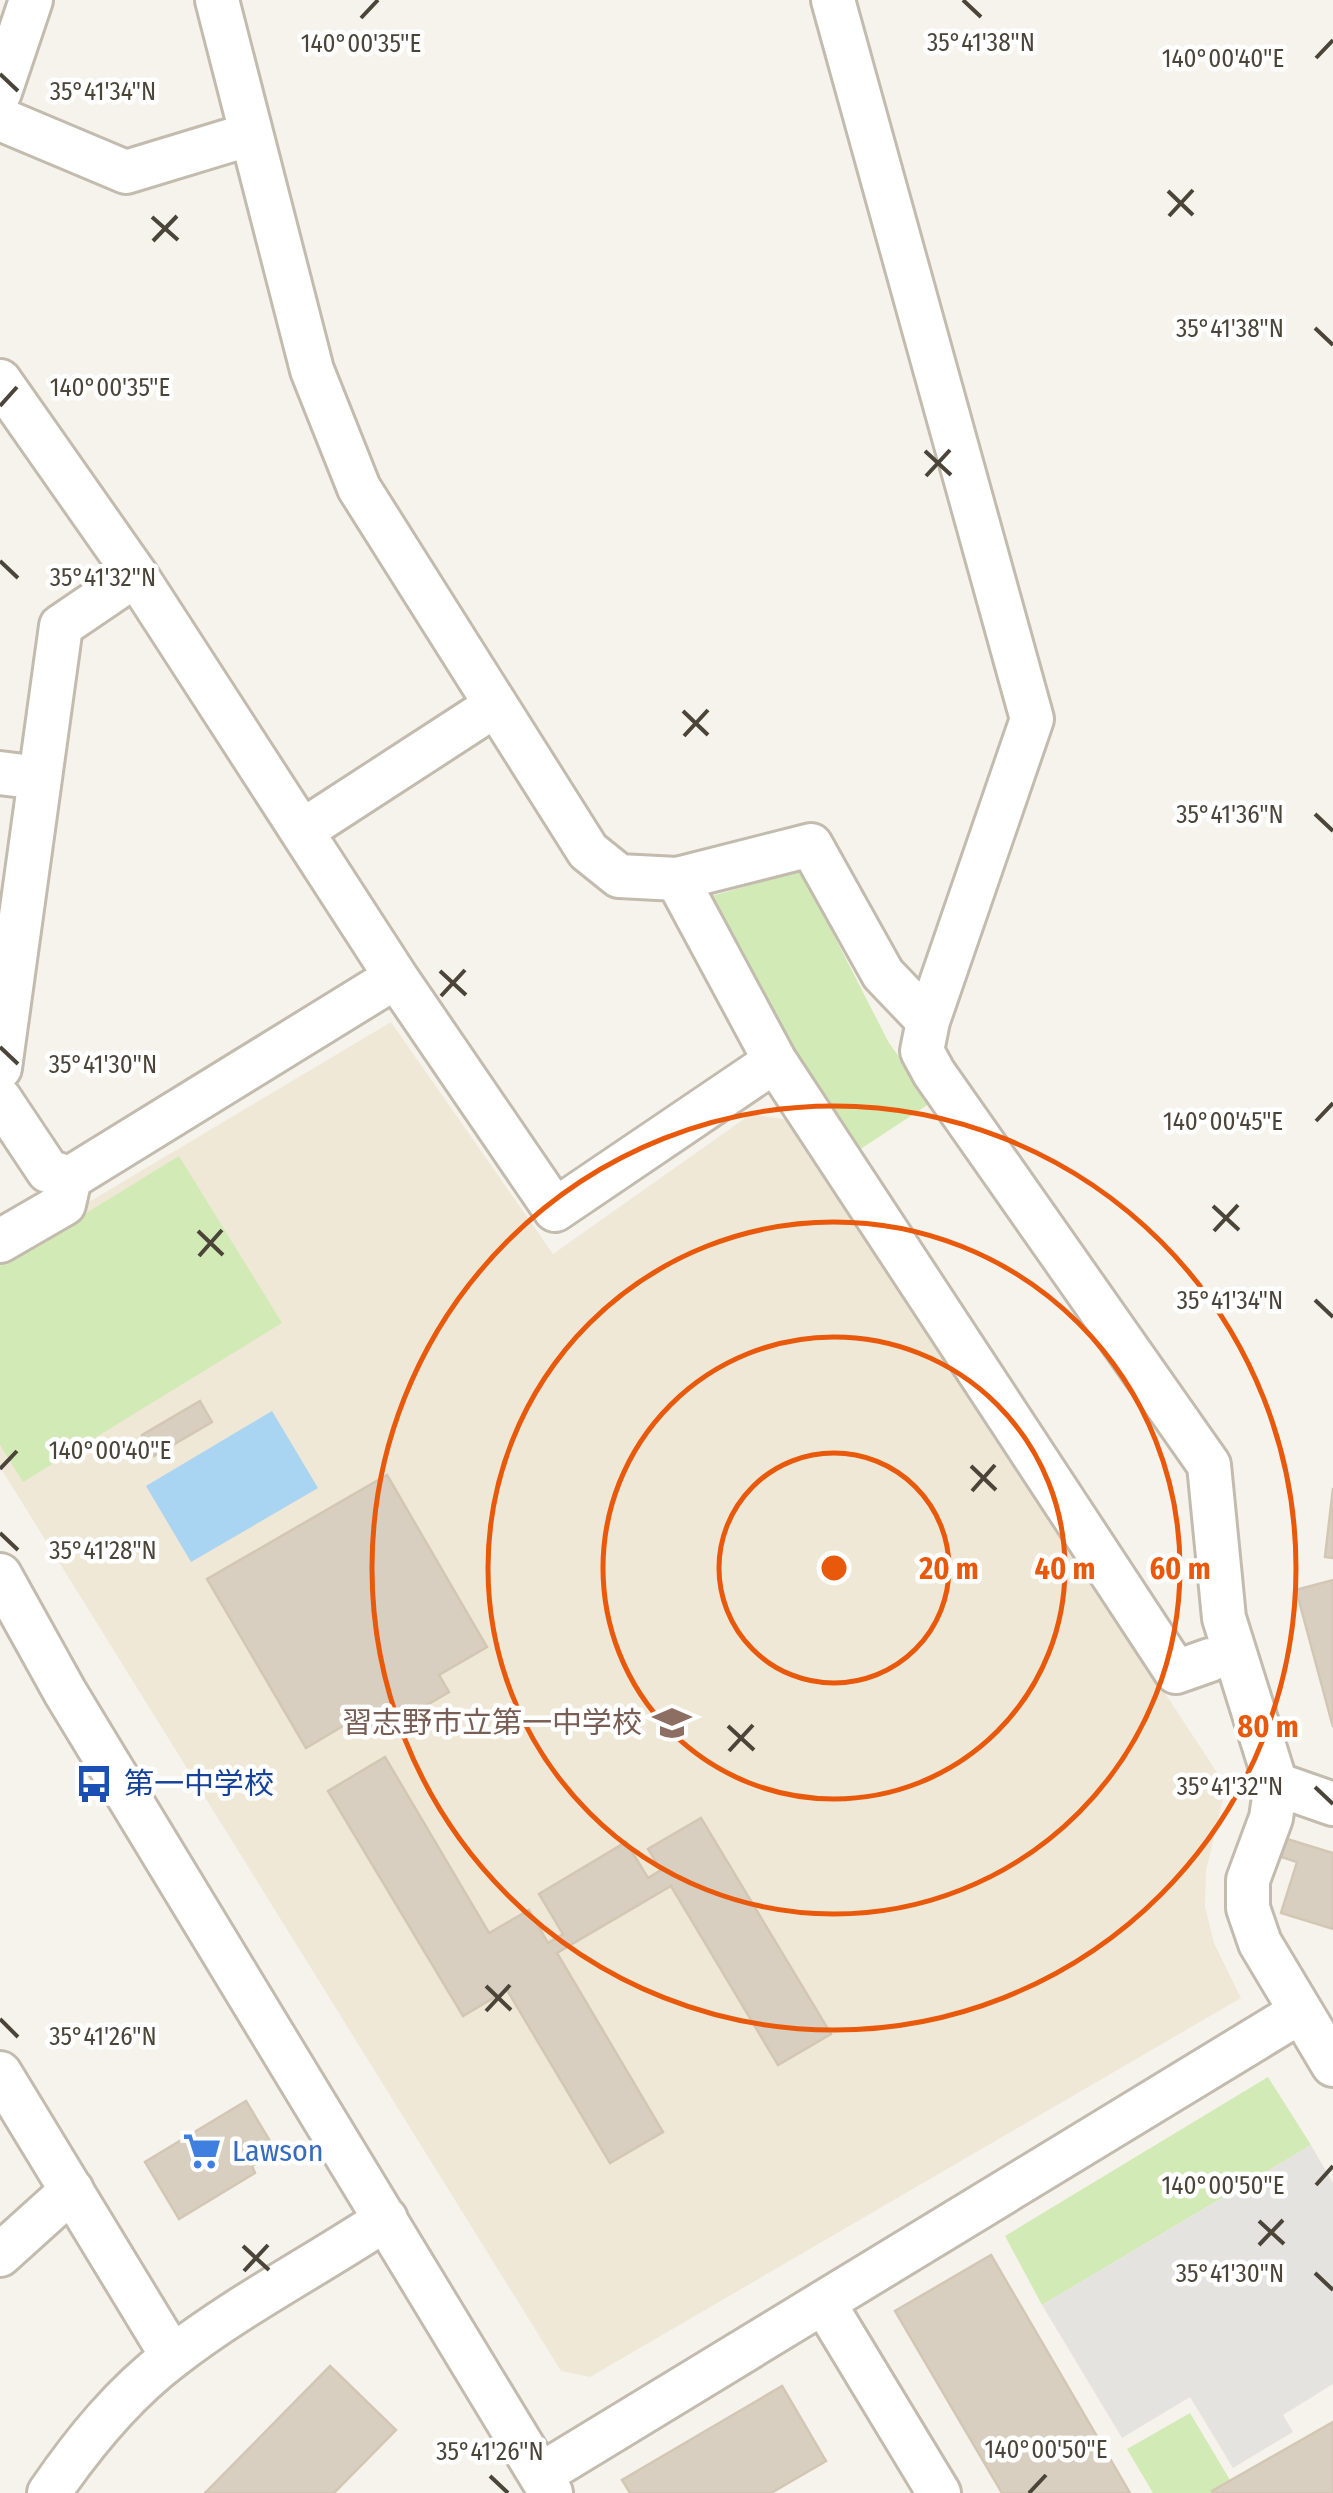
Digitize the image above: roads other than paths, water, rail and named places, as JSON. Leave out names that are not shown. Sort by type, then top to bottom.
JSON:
[{"type":"street","points":[[0,92],[32,0]]},
{"type":"street","points":[[216,0],[312,370],[359,488],[588,851],[619,876],[677,880],[811,845],[883,974],[928,1021]]},
{"type":"street","points":[[834,0],[1032,719],[928,1021],[922,1051],[934,1074],[1209,1465],[1224,1618],[1276,1784],[1271,1818],[1248,1880],[1248,1908],[1260,1943],[1333,2065]]},
{"type":"street","points":[[0,119],[126,172],[251,134]]},
{"type":"street","points":[[0,381],[136,575],[396,977],[555,1210],[775,1061]]},
{"type":"street","points":[[0,1068],[20,776],[61,626],[136,575]]},
{"type":"street","points":[[302,831],[496,705]]},
{"type":"street","points":[[677,880],[775,1061],[1176,1672],[1210,1660]]},
{"type":"street","points":[[0,1242],[64,1204],[70,1178],[396,977]]},
{"type":"street","points":[[0,1099],[48,1171],[70,1178]]},
{"type":"street","points":[[0,1575],[65,1692],[545,2484],[824,2303],[1300,2012]]},
{"type":"street","points":[[1276,1784],[1333,1804]]},
{"type":"street","points":[[0,2073],[172,2356]]},
{"type":"street","points":[[0,2256],[72,2190]]},
{"type":"street","points":[[49,2493],[76,2453],[123,2400],[172,2356],[386,2219]]},
{"type":"street","points":[[824,2303],[939,2493]]},
{"type":"water","points":[[272,1411],[318,1488],[191,1562],[146,1486]]},
{"type":"place","name":"習志野市立第一中学校","points":[[672,1723]]},
{"type":"place","name":"第一中学校","points":[[94,1784]]},
{"type":"place","name":"Lawson","points":[[202,2151]]}]
